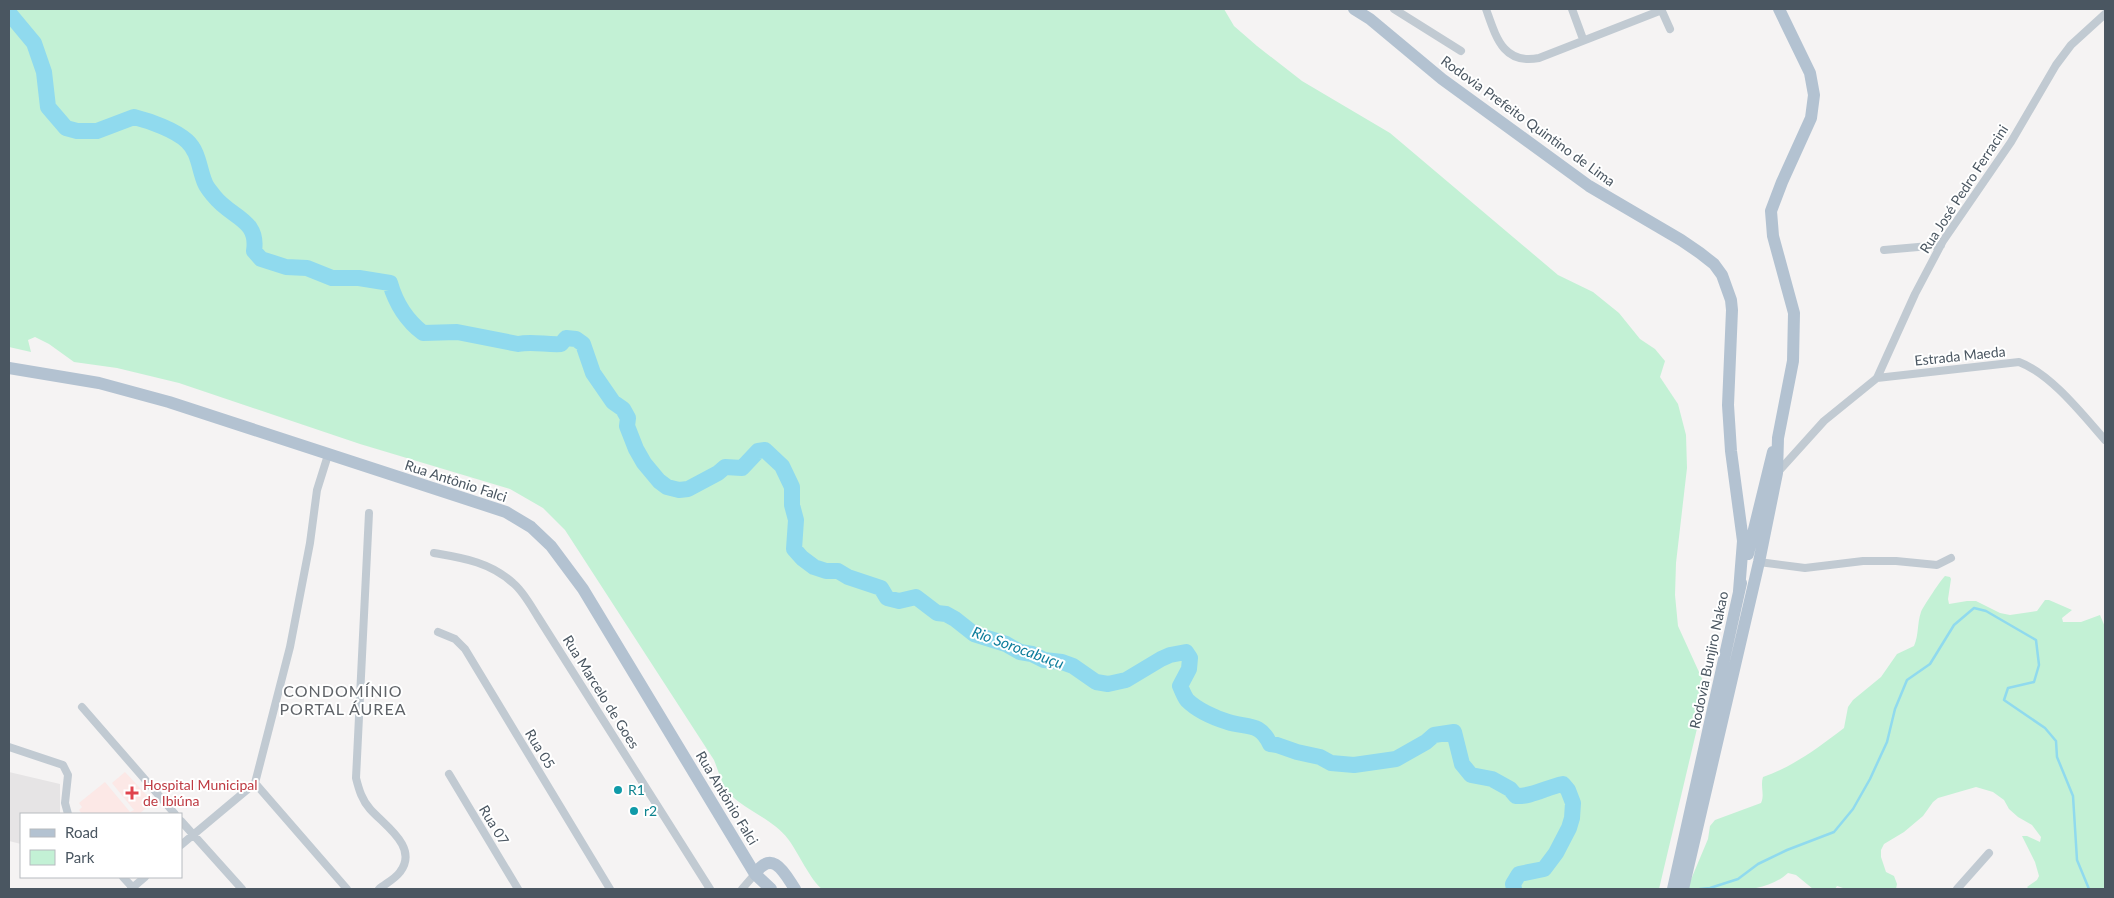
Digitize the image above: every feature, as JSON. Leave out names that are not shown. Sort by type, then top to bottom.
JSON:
[{"type":"main road","name":"Rodovia Prefeito Quintino de Lima","points":[[1354,9],[1370,19],[1442,79],[1589,186],[1681,240],[1714,264],[1722,275],[1731,300],[1728,405],[1731,451],[1743,541],[1739,591]]},
{"type":"main road","name":"Rodovia Bunjiro Nakao","points":[[1673,889],[1739,591],[1769,464],[1778,438],[1793,361],[1794,312],[1773,236],[1772,211],[1782,182],[1811,118],[1814,95],[1810,73],[1779,9]]},
{"type":"main road","name":"Rua Antônio Falci","points":[[9,368],[99,383],[169,402],[506,512],[532,527],[551,546],[583,589],[756,874],[771,889]]},
{"type":"main road","name":"Rodovia Bunjiro Nakao","points":[[1683,889],[1759,562],[1777,473],[1778,438]]},
{"type":"main road","points":[[1738,494],[1753,535],[1752,576],[1743,632]]},
{"type":"main road","points":[[756,874],[760,867],[769,863],[775,863],[782,869],[795,889]]},
{"type":"street","points":[[1394,9],[1461,50]]},
{"type":"street","points":[[1486,9],[1501,44],[1511,56],[1525,61],[1539,58],[1661,9],[1670,30]]},
{"type":"street","points":[[1572,9],[1583,39]]},
{"type":"street","name":"Rua José Pedro Ferracini","points":[[1777,473],[1824,421],[1878,378],[1914,294],[1940,245],[2011,142],[2056,65],[2072,45],[2105,14]]},
{"type":"street","points":[[1884,250],[1940,245]]},
{"type":"street","name":"Estrada Maeda","points":[[1878,378],[2019,362],[2032,367],[2041,375],[2078,410],[2105,440]]},
{"type":"street","points":[[182,844],[255,783],[290,647],[310,543],[317,490],[328,455]]},
{"type":"street","points":[[368,513],[356,778],[360,793],[369,808],[404,846],[406,857],[400,872],[378,889]]},
{"type":"street","name":"Rua Marcelo de Goes","points":[[434,554],[471,559],[497,571],[514,584],[538,617],[710,889]]},
{"type":"street","points":[[1759,562],[1805,568],[1863,562],[1896,561],[1937,565],[1952,558]]},
{"type":"street","name":"Rua 05","points":[[438,632],[455,639],[465,649],[610,889]]},
{"type":"street","points":[[82,707],[174,813]]},
{"type":"street","points":[[9,747],[63,766],[68,775],[65,803],[68,813]]},
{"type":"street","name":"Rua 07","points":[[449,774],[518,889]]},
{"type":"street","points":[[255,783],[347,889]]},
{"type":"street","points":[[182,822],[242,889]]},
{"type":"street","points":[[1957,889],[1989,853]]},
{"type":"street","points":[[742,889],[756,874]]},
{"type":"street","points":[[124,878],[132,889],[144,878]]},
{"type":"shaded area","points":[[9,772],[60,784],[60,813],[20,813],[20,844],[9,841]]},
{"type":"shaded area","name":"Hospital Municipal de Ibiúna","points":[[125,772],[153,802],[140,813],[81,813],[79,810],[82,807],[79,803],[105,782],[130,812],[134,810],[112,783]]},
{"type":"green space","points":[[9,9],[1224,9],[1234,26],[1302,81],[1390,133],[1558,275],[1593,292],[1619,313],[1640,339],[1655,349],[1665,361],[1660,377],[1678,404],[1686,435],[1687,468],[1676,563],[1675,595],[1678,626],[1704,683],[1704,699],[1659,889],[822,889],[813,880],[782,832],[728,792],[714,760],[565,530],[543,508],[510,489],[360,444],[179,383],[117,368],[74,362],[49,344],[35,337],[28,340],[31,352],[9,347]]},
{"type":"green space","points":[[1945,576],[1951,579],[1949,604],[1976,601],[2000,613],[2010,615],[2037,611],[2045,600],[2049,600],[2072,610],[2062,618],[2063,622],[2081,622],[2100,615],[2105,627],[2105,889],[2029,889],[2027,887],[2037,880],[2039,876],[2035,862],[2022,836],[2027,836],[2040,842],[2041,837],[2032,825],[2009,809],[2004,800],[1993,792],[1976,787],[1938,798],[1923,816],[1904,832],[1884,844],[1881,850],[1881,857],[1886,872],[1894,876],[1897,884],[1896,889],[1846,889],[1837,886],[1835,889],[1813,889],[1796,875],[1788,873],[1778,881],[1753,889],[1687,889],[1708,839],[1710,826],[1715,820],[1761,803],[1763,797],[1763,777],[1795,762],[1844,728],[1848,707],[1853,700],[1881,677],[1897,654],[1914,646],[1921,612]]},
{"type":"waterway","name":"Rio Sorocabuçu","points":[[9,13],[34,43],[44,72],[48,107],[66,128],[77,131],[97,131],[134,117],[162,126],[182,137],[194,150],[209,190],[221,203],[248,225],[254,240],[254,251],[261,259],[286,267],[307,268],[332,278],[359,278],[390,283],[402,311],[423,333],[457,332],[518,344],[561,344],[566,338],[576,339],[583,344],[593,373],[613,402],[623,409],[628,418],[627,426],[644,463],[659,481],[667,487],[679,490],[688,489],[718,473],[725,467],[742,468],[758,451],[765,450],[782,466],[792,487],[792,505],[796,520],[794,549],[814,567],[826,571],[838,571],[848,577],[881,588],[887,598],[899,601],[916,597],[937,613],[946,614],[955,619],[974,634],[1006,644],[1020,652],[1032,654],[1044,660],[1062,662],[1073,666],[1096,682],[1108,684],[1126,680],[1161,659],[1186,652],[1190,658],[1189,669],[1180,686],[1191,704],[1228,722],[1257,729],[1262,732],[1270,744],[1320,757],[1331,763],[1354,765],[1396,759],[1426,742],[1434,735],[1454,732],[1462,764],[1471,775],[1492,779],[1510,789],[1516,796],[1527,795],[1563,784],[1568,790],[1573,803],[1569,828],[1556,853],[1544,869],[1519,874],[1513,884],[1514,889]]},
{"type":"waterway","name":"Rio Sorocabuçu","points":[[1700,889],[1710,888],[1738,879],[1758,864],[1787,850],[1834,832],[1853,809],[1870,779],[1887,742],[1895,709],[1907,680],[1930,664],[1954,625],[1974,608],[1986,611],[2036,640],[2039,665],[2034,682],[2008,688],[2004,700],[2045,728],[2056,741],[2057,757],[2073,796],[2077,860],[2089,889]]},
{"type":"place","name":"R1","points":[[618,790]]},
{"type":"place","name":"Hospital Municipal de Ibiúna","points":[[132,793]]},
{"type":"place","name":"r2","points":[[634,811]]},
{"type":"district","name":"CONDOMÍNIO PORTAL ÁUREA","points":[[343,700]]}]
